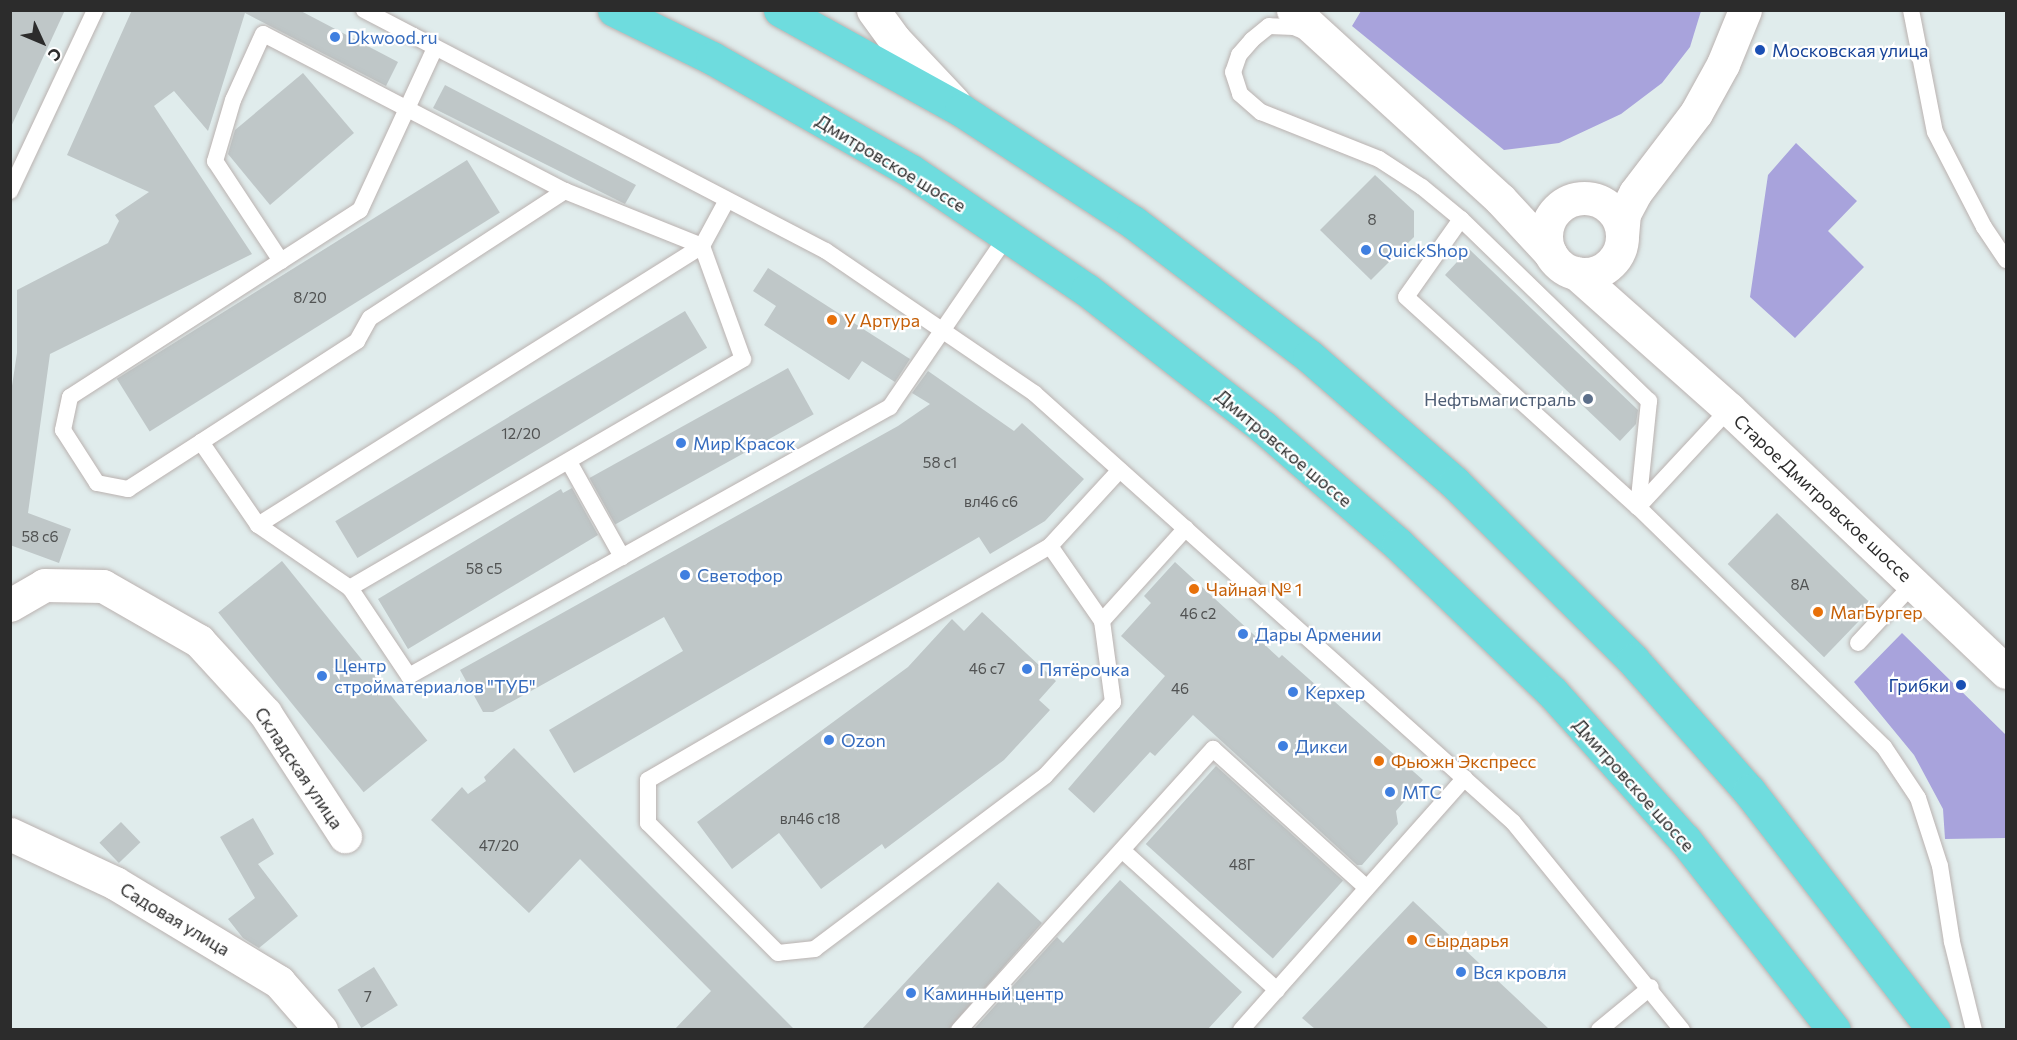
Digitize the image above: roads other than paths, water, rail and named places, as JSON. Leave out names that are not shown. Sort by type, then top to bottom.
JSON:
[{"type":"highway","name":"Дмитровское шоссе","points":[[615,10],[712,58],[901,166],[1087,290],[1263,427],[1398,544],[1552,692],[1677,832],[1834,1029]]},
{"type":"highway","points":[[780,10],[961,110],[1133,222],[1309,356],[1455,483],[1633,660],[1749,790],[1934,1029]]},
{"type":"main road","points":[[873,10],[894,39],[961,110]]},
{"type":"main road","name":"Старое Дмитровское шоссе","points":[[1293,10],[1500,199],[1565,269],[1576,273],[1638,326],[2007,672]]},
{"type":"main road","points":[[1587,198],[1628,187],[1649,169],[1696,113],[1723,64],[1744,10]]},
{"type":"main road","points":[[1576,273],[1598,272],[1619,247],[1624,214],[1649,169]]},
{"type":"main road","name":"Старое Дмитровское шоссе","points":[[1500,199],[1524,210],[1556,210],[1576,199],[1587,198],[1598,201],[1616,215],[1620,300],[1638,326]]},
{"type":"main road","points":[[1550,253],[1547,231],[1556,210]]},
{"type":"main road","name":"Складская улица","points":[[10,605],[44,585],[103,586],[199,641],[265,713],[345,836]]},
{"type":"main road","name":"Садовая улица","points":[[10,834],[115,883],[279,982],[321,1029]]},
{"type":"lane","points":[[10,191],[94,10]]},
{"type":"lane","points":[[364,10],[826,251],[1034,393],[1513,822],[1651,987],[1682,1029]]},
{"type":"lane","points":[[1911,10],[1935,132],[1984,227],[2007,260]]},
{"type":"lane","points":[[1331,44],[1294,27],[1269,26],[1239,54],[1233,72],[1240,94],[1261,112],[1379,159],[1461,219],[1649,401],[1638,507]]},
{"type":"lane","points":[[281,261],[215,161],[233,100],[263,34],[565,191],[702,246],[743,359],[350,588]]},
{"type":"lane","points":[[435,48],[360,210],[70,398],[63,430],[97,483],[128,489],[357,341],[370,318],[565,191]]},
{"type":"lane","points":[[258,525],[702,246],[727,200]]},
{"type":"lane","points":[[1461,219],[1406,297],[1638,507],[1884,747],[1918,798],[1940,866],[1953,942],[1974,1029]]},
{"type":"lane","points":[[201,442],[258,525],[350,588],[410,676],[890,407],[1007,236]]},
{"type":"lane","points":[[1638,507],[1729,409]]},
{"type":"lane","points":[[569,462],[622,557]]},
{"type":"lane","points":[[1050,546],[1102,621],[1113,702],[1045,776],[815,949],[778,953],[648,823],[648,780],[1050,546],[1120,470]]},
{"type":"lane","points":[[1102,621],[1186,528]]},
{"type":"lane","points":[[1858,643],[1913,584]]},
{"type":"lane","points":[[959,1029],[1214,749],[1367,888]]},
{"type":"lane","points":[[1241,1029],[1465,778]]},
{"type":"lane","points":[[1122,850],[1276,990]]},
{"type":"lane","points":[[1599,1029],[1651,987]]},
{"type":"place","name":"Dkwood.ru","points":[[335,37]]},
{"type":"place","name":"Московская улица","points":[[1760,50]]},
{"type":"place","name":"QuickShop","points":[[1366,250]]},
{"type":"place","name":"У Артура","points":[[832,320]]},
{"type":"place","name":"Нефтьмагистраль","points":[[1588,399]]},
{"type":"place","name":"Мир Красок","points":[[681,443]]},
{"type":"place","name":"Светофор","points":[[685,575]]},
{"type":"place","name":"Чайная № 1","points":[[1194,589]]},
{"type":"place","name":"МагБургер","points":[[1818,612]]},
{"type":"place","name":"Дары Армении","points":[[1243,634]]},
{"type":"place","name":"Пятёрочка","points":[[1027,669]]},
{"type":"place","name":"Центр стройматериалов \"ТУБ\"","points":[[322,676]]},
{"type":"place","name":"Грибки","points":[[1961,685]]},
{"type":"place","name":"Керхер","points":[[1293,692]]},
{"type":"place","name":"Ozon","points":[[829,740]]},
{"type":"place","name":"Дикси","points":[[1283,746]]},
{"type":"place","name":"Фьюжн Экспресс","points":[[1379,761]]},
{"type":"place","name":"МТС","points":[[1390,792]]},
{"type":"place","name":"Сырдарья","points":[[1412,940]]},
{"type":"place","name":"Вся кровля","points":[[1461,972]]},
{"type":"place","name":"Каминный центр","points":[[911,993]]}]
